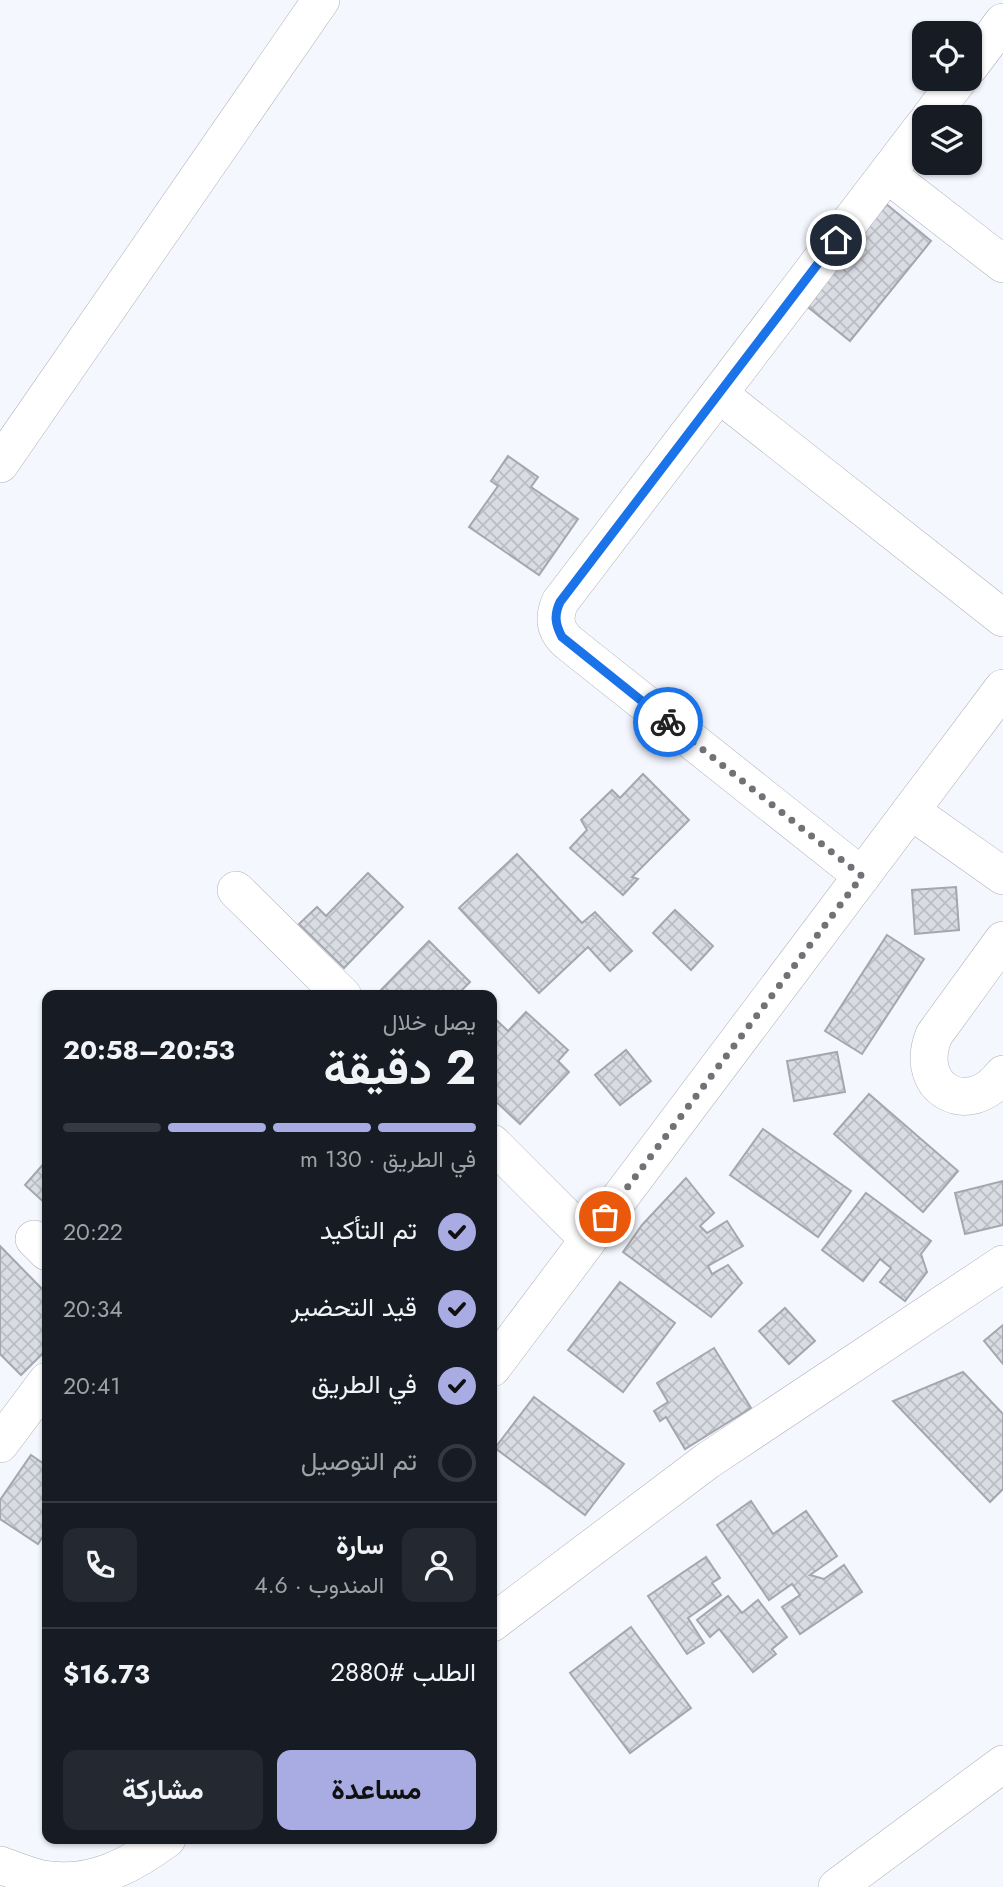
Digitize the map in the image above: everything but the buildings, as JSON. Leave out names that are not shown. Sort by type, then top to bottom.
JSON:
[{"type":"street","points":[[0,464],[321,0]]},
{"type":"street","points":[[982,49],[1003,22]]},
{"type":"street","points":[[939,105],[950,91]]},
{"type":"street","points":[[862,876],[569,643],[557,628],[555,619],[560,602],[912,141]]},
{"type":"street","points":[[887,174],[1003,264]]},
{"type":"street","points":[[719,394],[1003,618]]},
{"type":"street","points":[[497,1361],[1003,688]]},
{"type":"street","points":[[911,811],[1003,876]]},
{"type":"street","points":[[236,890],[337,990]]},
{"type":"street","points":[[1003,940],[934,1035],[928,1048],[928,1063],[932,1076],[941,1087],[953,1094],[967,1097],[981,1094],[993,1086],[1003,1073]]},
{"type":"street","points":[[497,1148],[589,1239]]},
{"type":"street","points":[[497,1619],[707,1461],[1003,1264]]},
{"type":"street","points":[[0,1444],[42,1388]]},
{"type":"street","points":[[837,1887],[1003,1764]]},
{"type":"street","points":[[0,1866],[43,1879],[80,1881],[117,1870],[141,1858],[160,1844]]},
{"type":"street","points":[[0,1881],[1,1887]]},
{"type":"way so far","points":[[605,1217],[862,876],[668,722]]},
{"type":"route","points":[[668,722],[562,637],[557,628],[556,610],[836,240]]}]
